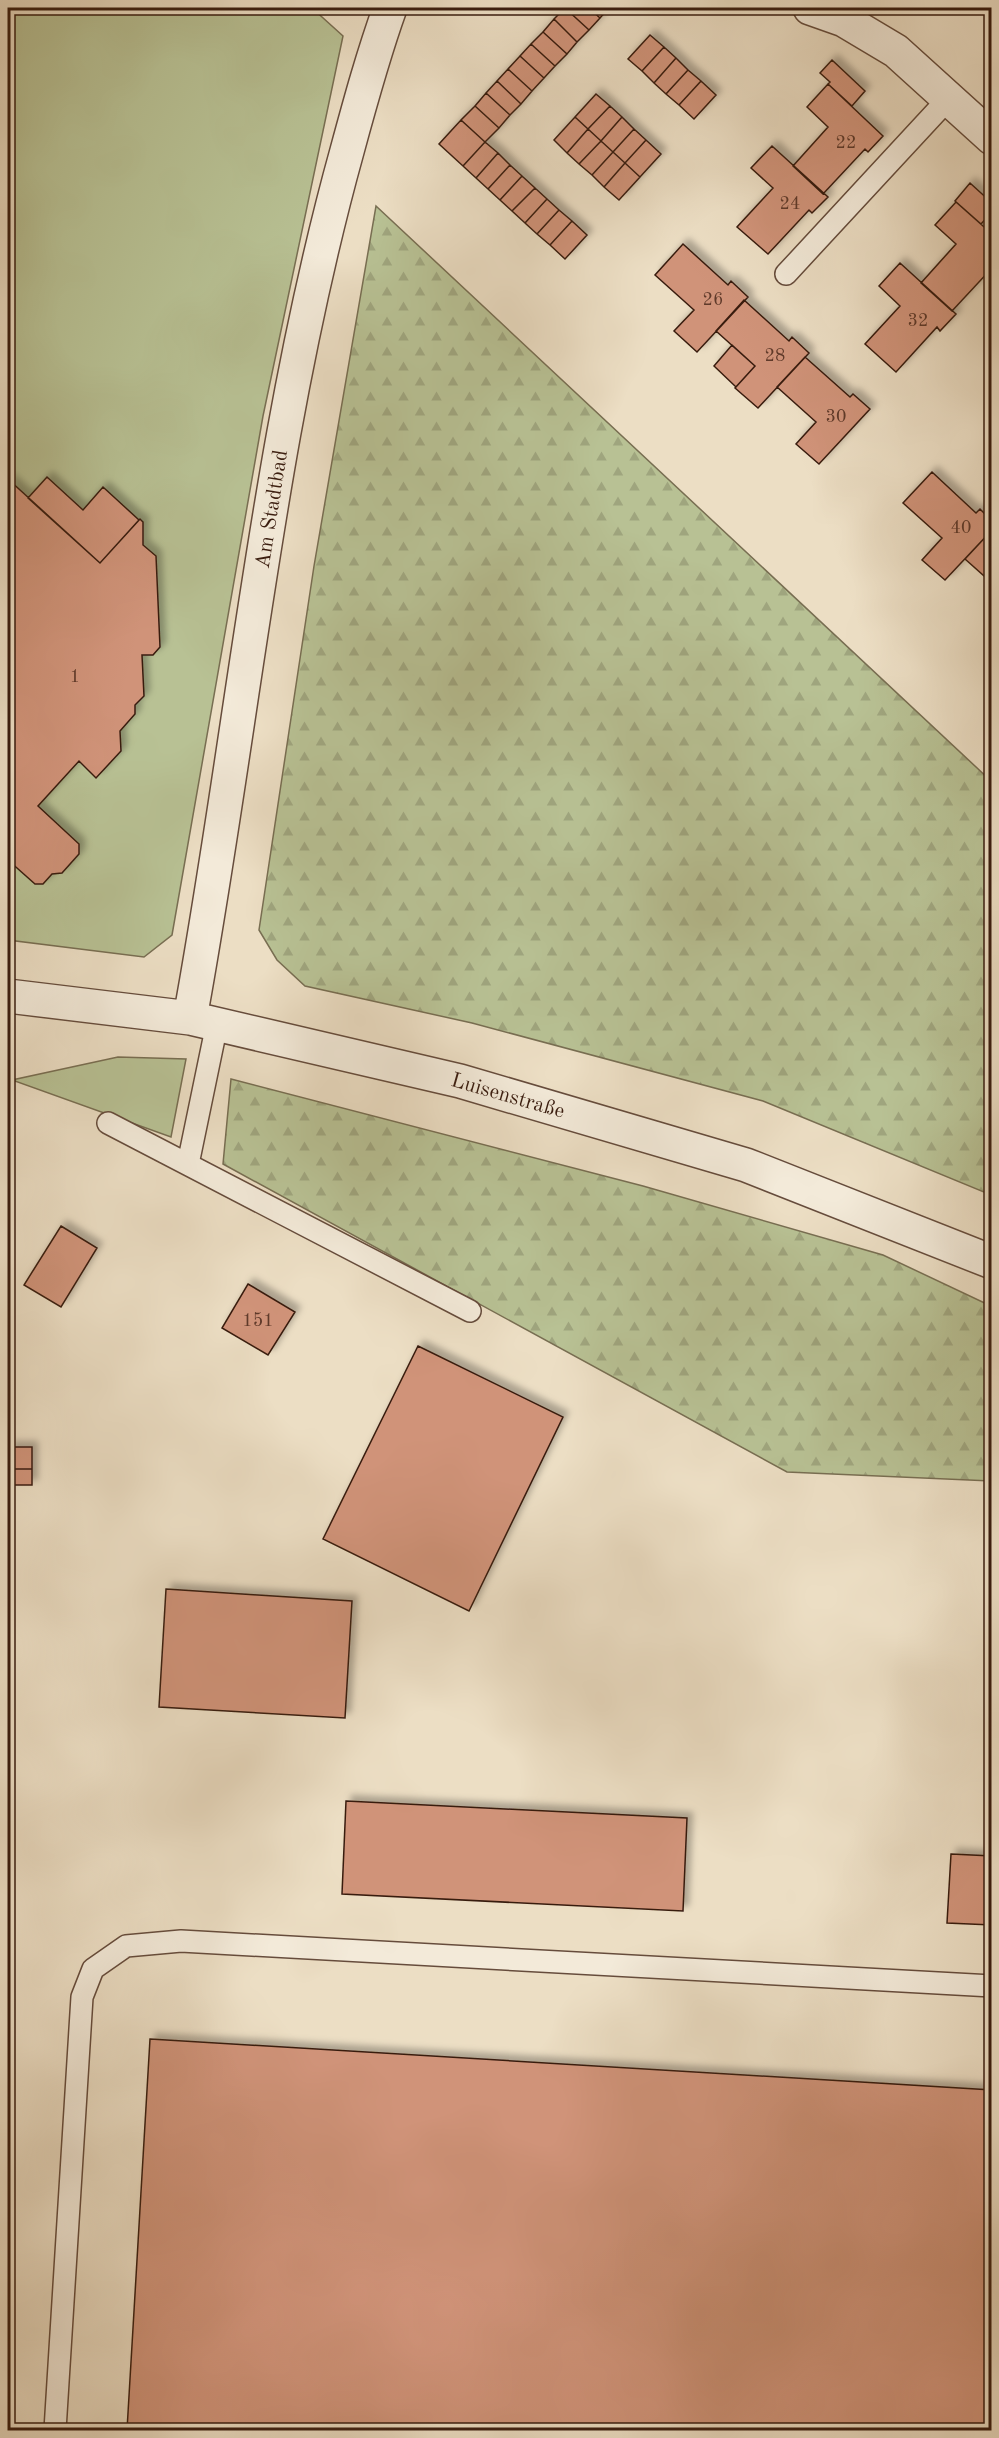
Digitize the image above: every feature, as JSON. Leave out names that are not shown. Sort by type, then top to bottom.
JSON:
[{"type":"street","name":"Am Stadtbad","points":[[203,1021],[209,913],[277,471],[298,352],[332,207],[375,49],[390,8]]},
{"type":"street","points":[[810,8],[844,20],[896,51],[992,138]]},
{"type":"street","name":"Luisenstraße","points":[[8,996],[203,1021],[460,1081],[746,1165],[992,1262]]},
{"type":"lane","points":[[786,274],[949,98]]},
{"type":"lane","points":[[188,1164],[203,1021]]},
{"type":"lane","points":[[108,1123],[470,1311]]},
{"type":"lane","points":[[55,2430],[82,1997],[93,1969],[126,1946],[181,1941],[992,1986]]},
{"type":"green space","points":[[8,8],[312,8],[343,36],[263,416],[172,935],[144,957],[8,940]]},
{"type":"green space","points":[[376,206],[991,781],[991,1195],[763,1101],[472,1023],[305,986],[277,960],[259,930],[314,566]]},
{"type":"green space","points":[[118,1057],[186,1059],[171,1137],[12,1080]]},
{"type":"green space","points":[[231,1079],[643,1186],[883,1255],[991,1306],[991,1481],[787,1472],[223,1164]]},
{"type":"building","points":[[565,8],[589,8],[600,18],[589,30]]},
{"type":"building","points":[[565,8],[589,30],[577,42],[554,19]]},
{"type":"building","points":[[589,8],[609,8],[600,18]]},
{"type":"building","points":[[554,19],[577,42],[567,54],[543,32]]},
{"type":"building","points":[[543,32],[567,54],[555,66],[531,44]]},
{"type":"building","points":[[650,35],[664,47],[642,71],[628,59]]},
{"type":"building","points":[[531,44],[555,66],[544,78],[520,56]]},
{"type":"building","points":[[664,47],[676,58],[654,83],[642,71]]},
{"type":"building","points":[[520,56],[544,78],[532,91],[508,69]]},
{"type":"building","points":[[676,58],[688,70],[666,94],[654,83]]},
{"type":"building","points":[[832,60],[865,91],[852,106],[828,84],[830,82],[820,73]]},
{"type":"building","points":[[508,69],[532,91],[521,104],[497,81]]},
{"type":"building","points":[[688,70],[701,81],[679,105],[666,94]]},
{"type":"building","points":[[497,81],[521,104],[510,115],[486,93]]},
{"type":"building","points":[[701,81],[716,95],[694,119],[679,105]]},
{"type":"building","points":[[828,84],[883,136],[868,152],[865,149],[823,194],[793,166],[828,127],[807,107]]},
{"type":"building","points":[[486,93],[510,115],[499,128],[475,106]]},
{"type":"building","points":[[596,94],[610,106],[588,129],[575,117]]},
{"type":"building","points":[[475,106],[499,128],[485,142],[461,120]]},
{"type":"building","points":[[610,106],[622,117],[601,141],[588,129]]},
{"type":"building","points":[[575,117],[588,129],[567,153],[554,140]]},
{"type":"building","points":[[622,117],[634,129],[613,152],[601,141]]},
{"type":"building","points":[[461,120],[485,142],[463,166],[439,144]]},
{"type":"building","points":[[588,129],[601,141],[579,164],[567,153]]},
{"type":"building","points":[[634,129],[646,140],[625,163],[613,152]]},
{"type":"building","points":[[646,140],[661,154],[640,177],[625,163]]},
{"type":"building","points":[[601,141],[613,152],[592,175],[579,164]]},
{"type":"building","points":[[485,142],[498,153],[476,178],[463,166]]},
{"type":"building","points":[[772,146],[828,197],[812,213],[809,210],[768,254],[737,227],[773,188],[751,168]]},
{"type":"building","points":[[613,152],[625,163],[604,187],[592,175]]},
{"type":"building","points":[[498,153],[510,165],[488,189],[476,178]]},
{"type":"building","points":[[625,163],[640,177],[619,200],[604,187]]},
{"type":"building","points":[[510,165],[522,176],[500,200],[488,189]]},
{"type":"building","points":[[522,176],[535,188],[512,211],[500,200]]},
{"type":"building","points":[[970,183],[992,203],[992,212],[981,224],[955,201]]},
{"type":"building","points":[[535,188],[547,199],[525,223],[512,211]]},
{"type":"building","points":[[547,199],[559,210],[537,234],[525,223]]},
{"type":"building","points":[[956,202],[992,234],[992,268],[952,311],[921,283],[956,244],[935,225]]},
{"type":"building","points":[[559,210],[572,221],[550,245],[537,234]]},
{"type":"building","points":[[572,221],[587,235],[565,259],[550,245]]},
{"type":"building","points":[[683,244],[728,285],[731,281],[748,297],[697,352],[674,331],[694,310],[655,275]]},
{"type":"building","points":[[900,263],[956,314],[940,331],[937,327],[896,372],[865,344],[900,306],[879,286]]},
{"type":"building","points":[[744,300],[789,341],[792,337],[809,353],[758,408],[735,388],[755,366],[716,331]]},
{"type":"building","points":[[732,345],[755,366],[736,387],[714,366]]},
{"type":"building","points":[[805,357],[850,397],[853,394],[870,409],[819,464],[796,444],[816,422],[777,387]]},
{"type":"building","points":[[932,472],[976,513],[980,509],[992,521],[992,530],[945,580],[922,560],[942,538],[903,503]]},
{"type":"building","points":[[47,477],[83,510],[103,487],[139,520],[100,563],[28,498]]},
{"type":"building","points":[[8,479],[100,563],[140,519],[143,522],[143,545],[156,556],[160,647],[153,655],[142,655],[144,696],[135,705],[135,714],[120,731],[121,751],[96,778],[79,761],[38,806],[79,844],[79,854],[62,873],[52,874],[43,884],[35,884],[8,860]]},
{"type":"building","points":[[992,530],[992,583],[965,559]]},
{"type":"building","points":[[61,1226],[97,1248],[61,1307],[24,1285]]},
{"type":"building","points":[[248,1284],[295,1312],[268,1355],[222,1328]]},
{"type":"building","points":[[418,1346],[563,1417],[469,1611],[323,1539]]},
{"type":"building","points":[[8,1447],[32,1447],[32,1469],[8,1469]]},
{"type":"building","points":[[8,1469],[32,1469],[32,1485],[8,1485]]},
{"type":"building","points":[[166,1589],[352,1601],[345,1718],[159,1707]]},
{"type":"building","points":[[346,1801],[687,1818],[683,1911],[342,1894]]},
{"type":"building","points":[[951,1854],[992,1856],[992,1925],[947,1923]]},
{"type":"building","points":[[150,2039],[992,2090],[992,2430],[127,2430]]}]
